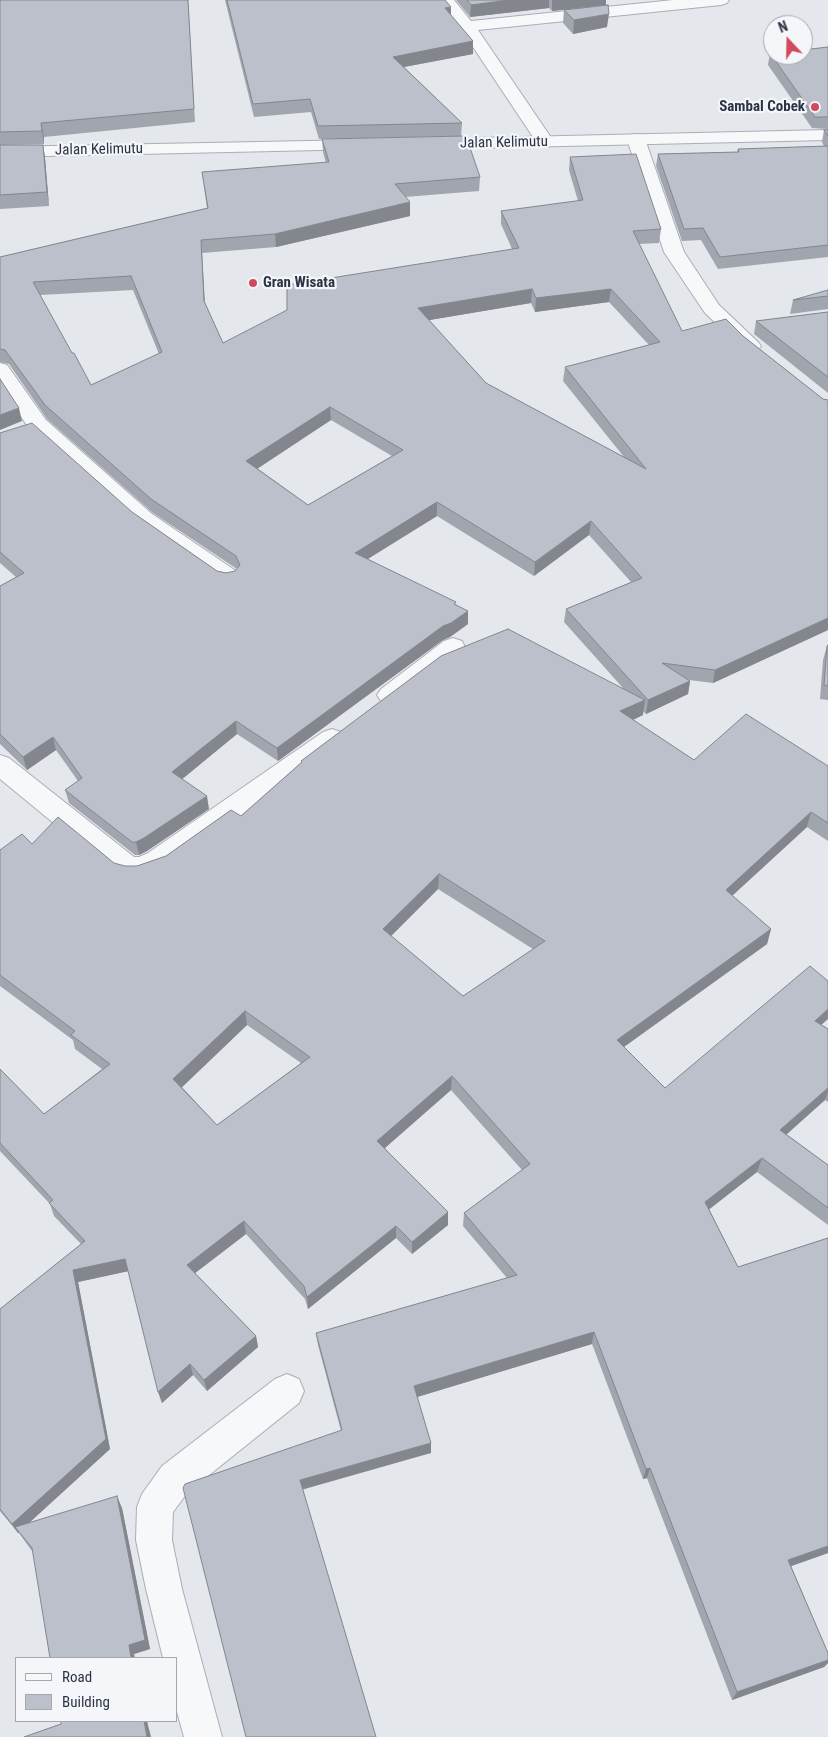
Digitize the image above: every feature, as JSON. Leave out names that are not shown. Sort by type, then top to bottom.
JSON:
[{"type":"street","points":[[445,0],[467,26],[545,142]]},
{"type":"street","points":[[467,26],[720,0]]},
{"type":"street","name":"Jalan Kelimutu","points":[[416,144],[828,135]]},
{"type":"street","points":[[636,140],[674,252],[712,309],[765,356]]},
{"type":"street","name":"Jalan Kelimutu","points":[[0,152],[377,145]]},
{"type":"street","points":[[734,329],[762,326]]},
{"type":"street","points":[[0,368],[38,424],[144,519],[228,578]]},
{"type":"street","points":[[15,434],[38,424]]},
{"type":"street","points":[[0,765],[128,868],[140,868],[158,861],[315,751],[453,647]]},
{"type":"street","points":[[204,1737],[164,1589],[154,1540],[155,1507],[175,1479],[287,1391]]},
{"type":"building","points":[[0,0],[188,0],[194,109],[41,123],[42,131],[0,132]]},
{"type":"building","points":[[227,0],[445,0],[451,7],[445,8],[473,41],[393,57],[462,123],[318,126],[310,99],[253,104]]},
{"type":"building","points":[[467,0],[509,0],[471,5]]},
{"type":"building","points":[[608,5],[609,14],[574,20],[564,10]]},
{"type":"building","points":[[828,47],[828,117],[815,117],[778,65],[813,65],[813,49]]},
{"type":"building","points":[[466,136],[480,177],[395,184],[410,202],[275,234],[201,240],[204,301],[223,343],[287,310],[287,285],[519,248],[501,211],[583,200],[570,157],[636,154],[661,229],[633,231],[682,331],[726,319],[743,336],[823,399],[828,400],[828,618],[715,670],[662,663],[690,681],[648,700],[566,609],[642,578],[591,521],[535,562],[437,502],[355,553],[456,602],[454,604],[468,611],[451,623],[443,626],[277,748],[236,721],[172,772],[207,796],[144,838],[132,842],[65,790],[82,778],[53,737],[23,757],[0,734],[0,586],[24,573],[0,552],[0,433],[32,423],[132,512],[217,571],[226,573],[235,571],[240,565],[236,556],[151,499],[45,405],[5,350],[0,349],[0,257],[208,208],[202,172],[329,162],[322,139]],"holes":[[[131,276],[162,352],[91,385],[33,282]],[[532,289],[536,298],[611,289],[660,342],[565,367],[646,469],[486,383],[418,308]],[[330,407],[403,450],[308,505],[246,461]]]},
{"type":"building","points":[[0,145],[43,145],[47,192],[0,195]]},
{"type":"building","points":[[828,146],[828,245],[720,257],[703,228],[684,229],[658,154],[739,152],[738,149]]},
{"type":"building","points":[[828,290],[828,296],[793,300]]},
{"type":"building","points":[[828,312],[828,377],[756,321]]},
{"type":"building","points":[[0,379],[19,408],[0,415]]},
{"type":"building","points":[[508,629],[645,700],[620,711],[694,760],[746,714],[828,766],[828,823],[811,812],[726,890],[771,929],[617,1040],[665,1088],[810,966],[828,981],[828,1009],[815,1021],[828,1029],[828,1088],[780,1130],[828,1165],[828,1208],[762,1158],[705,1202],[738,1267],[828,1238],[828,1546],[788,1560],[828,1653],[828,1660],[737,1692],[650,1468],[646,1469],[594,1332],[414,1386],[431,1443],[300,1480],[376,1737],[246,1737],[183,1488],[185,1484],[342,1430],[316,1333],[517,1275],[464,1213],[530,1164],[452,1076],[377,1141],[448,1212],[412,1242],[396,1226],[307,1297],[304,1286],[244,1221],[187,1265],[256,1336],[204,1380],[190,1364],[158,1392],[125,1259],[73,1270],[106,1439],[12,1524],[0,1509],[0,1309],[85,1241],[49,1203],[53,1200],[0,1143],[0,1069],[44,1114],[110,1064],[71,1035],[75,1031],[0,975],[0,850],[22,834],[32,844],[58,817],[114,863],[125,866],[137,866],[166,856],[231,810],[241,816],[301,761],[441,656]],"holes":[[[439,874],[545,941],[463,996],[383,929]],[[245,1011],[310,1057],[217,1125],[173,1079]]]},
{"type":"building","points":[[828,645],[828,686],[824,685]]},
{"type":"building","points":[[117,1496],[145,1640],[129,1645],[131,1657],[50,1657],[32,1548],[15,1527]]},
{"type":"building","points":[[61,1722],[144,1722],[147,1737],[24,1737],[61,1724]]},
{"type":"place","name":"Sambal Cobek","points":[[815,107]]},
{"type":"place","name":"Gran Wisata","points":[[253,283]]}]
